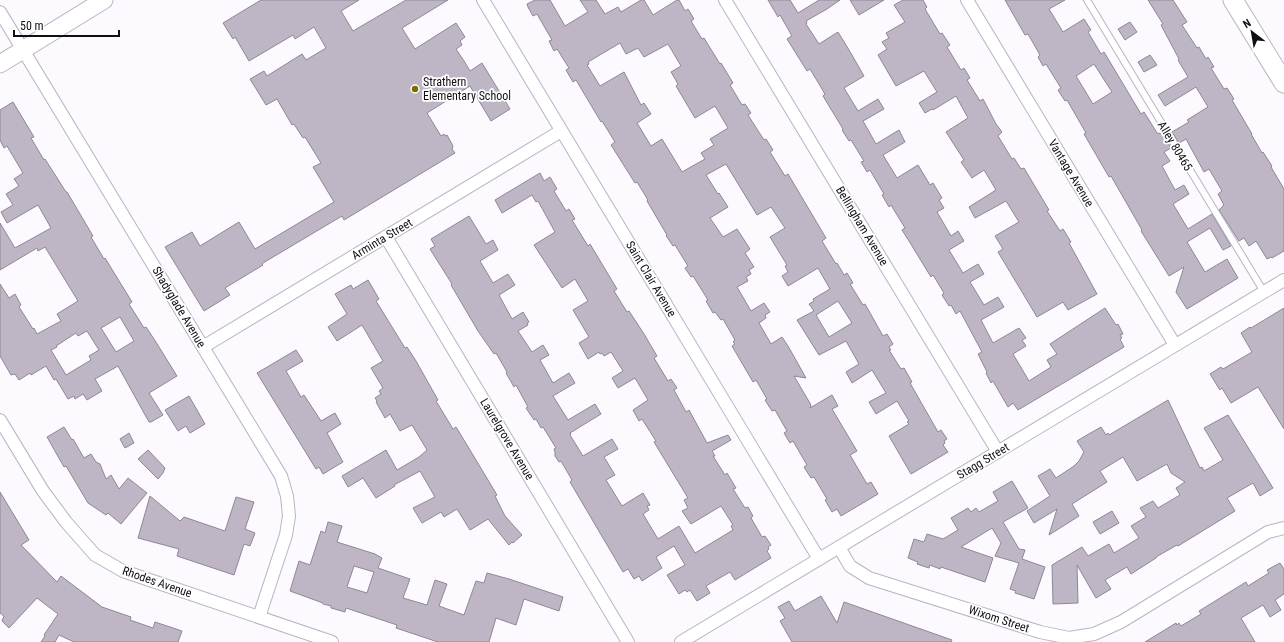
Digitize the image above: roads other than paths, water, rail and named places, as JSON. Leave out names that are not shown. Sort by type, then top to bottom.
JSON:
[{"type":"main road","points":[[1234,0],[1284,83]]},
{"type":"street","points":[[0,64],[104,0]]},
{"type":"street","name":"Saint Clair Avenue","points":[[483,0],[819,558]]},
{"type":"street","name":"Bellingham Avenue","points":[[725,0],[998,452]]},
{"type":"street","name":"Vantage Avenue","points":[[966,0],[1175,345]]},
{"type":"street","name":"Shadyglade Avenue","points":[[0,12],[281,476],[287,496],[289,516],[286,535],[259,617]]},
{"type":"street","name":"Arminta Street","points":[[203,347],[561,131]]},
{"type":"street","name":"Laurelgrove Avenue","points":[[386,237],[628,642]]},
{"type":"street","name":"Stagg Street","points":[[681,642],[1284,280]]},
{"type":"street","name":"Rhodes Avenue","points":[[0,420],[43,491],[66,522],[95,555],[123,571],[332,642]]},
{"type":"street","name":"Wixom Street","points":[[839,547],[850,566],[869,578],[1040,632],[1069,638],[1094,634],[1121,622],[1268,532],[1284,528]]},
{"type":"lane","name":"Alley 80465","points":[[1087,0],[1264,292]]},
{"type":"place","name":"Strathern Elementary School","points":[[415,89]]}]
